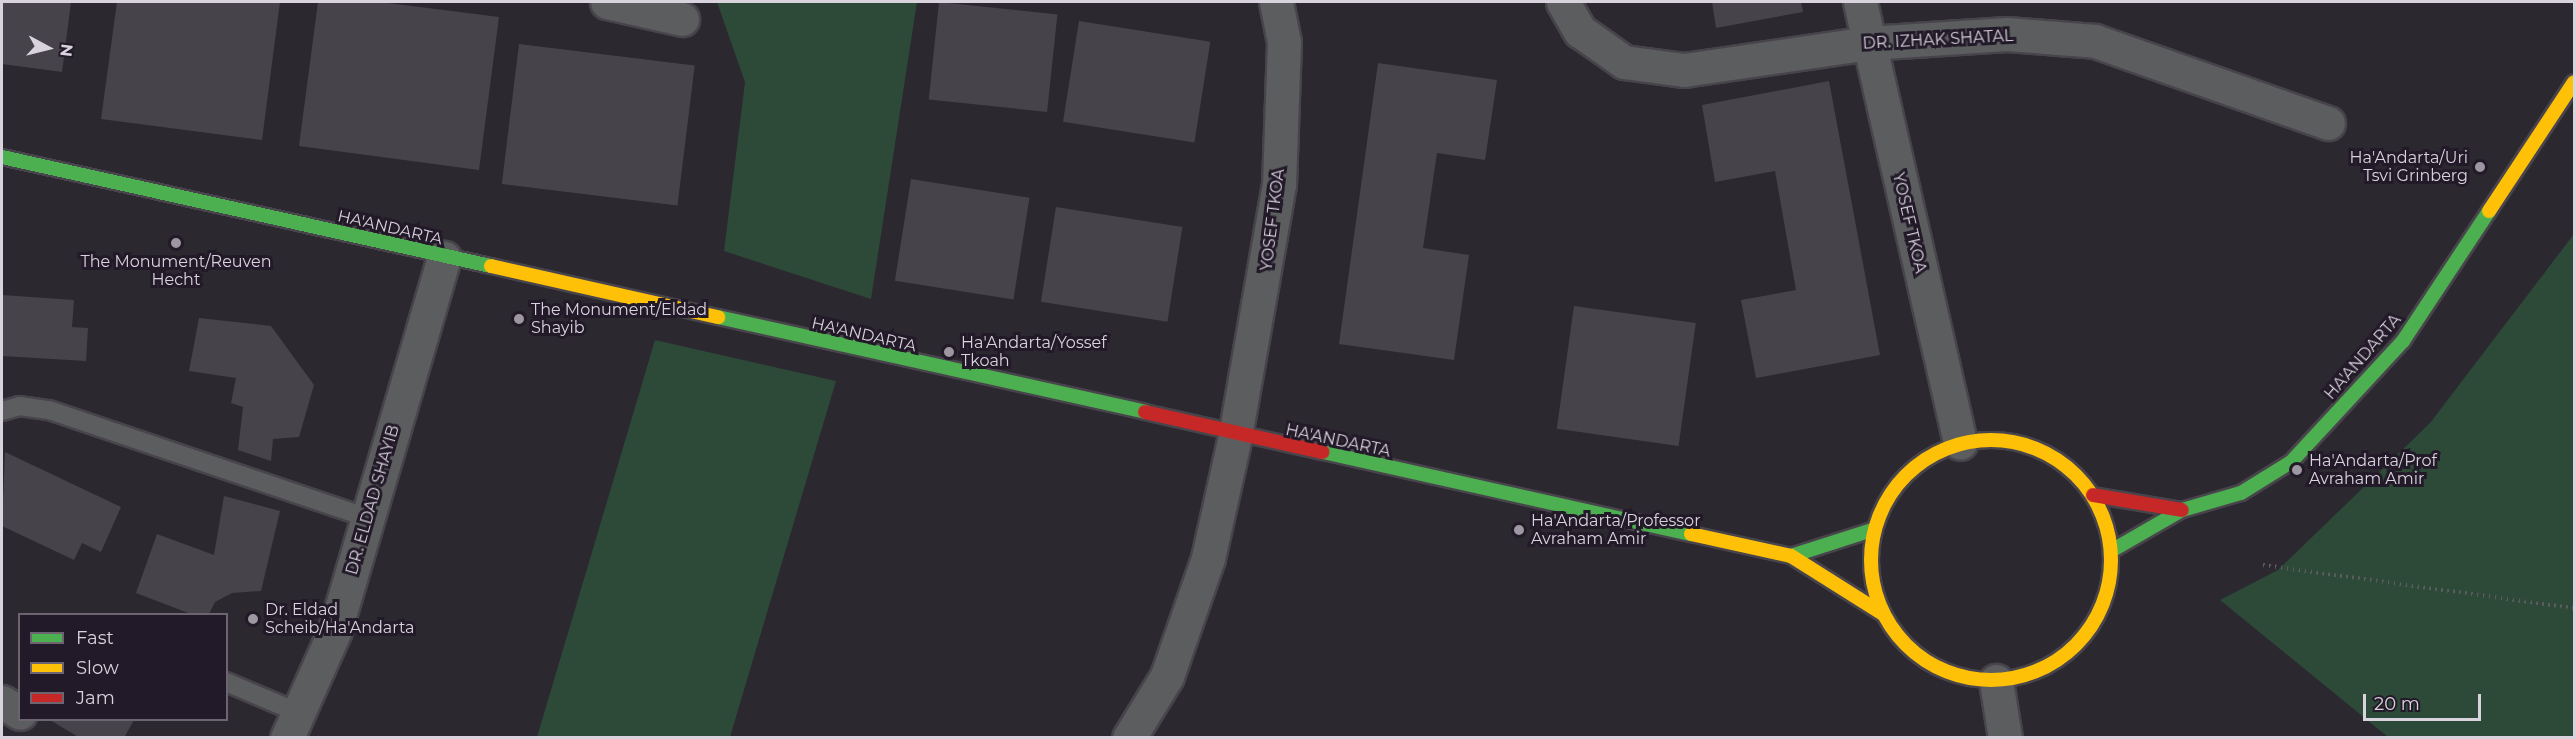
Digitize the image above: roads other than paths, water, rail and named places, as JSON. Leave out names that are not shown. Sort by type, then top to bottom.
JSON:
[{"type":"street","points":[[607,2],[682,19]]},
{"type":"street","name":"YOSEF TKOA","points":[[1129,738],[1167,676],[1208,558],[1235,436],[1279,186],[1284,42],[1276,2]]},
{"type":"street","name":"DR. IZHAK SHATAL","points":[[1563,2],[1580,31],[1624,62],[1684,70],[1868,43],[2007,34],[2096,41],[2328,123]]},
{"type":"street","name":"YOSEF TKOA","points":[[1860,2],[1960,443]]},
{"type":"street","name":"HA'ANDARTA","points":[[2111,551],[2182,510],[2241,493],[2291,462],[2403,341],[2516,166],[2574,82]]},
{"type":"street","name":"HA'ANDARTA","points":[[2516,166],[2566,125]]},
{"type":"street","name":"HA'ANDARTA","points":[[2,157],[444,258],[638,296],[1235,436],[1791,556],[1883,614]]},
{"type":"street","name":"DR. ELDAD SHAYIB","points":[[293,725],[335,630],[444,258]]},
{"type":"street","points":[[1998,439],[2035,447],[2068,466],[2093,495],[2111,551],[2108,589],[2093,625],[2067,654],[2034,673],[1996,681],[1962,678],[1930,664],[1903,642],[1883,614],[1870,558],[1875,529],[1892,491],[1922,461],[1960,443],[1998,439]]},
{"type":"street","name":"HA'ANDARTA","points":[[2093,495],[2182,510]]},
{"type":"street","name":"HA'ANDARTA","points":[[1791,556],[1875,529]]},
{"type":"street","points":[[1996,681],[2005,738]]},
{"type":"street","points":[[2,702],[18,712]]},
{"type":"lane","points":[[2,411],[19,406],[49,410],[368,518]]},
{"type":"lane","points":[[228,683],[293,725]]},
{"type":"place","name":"Ha'Andarta/Uri Tsvi Grinberg","points":[[2480,167]]},
{"type":"place","name":"The Monument/Reuven Hecht","points":[[176,243]]},
{"type":"place","name":"The Monument/Eldad Shayib","points":[[519,319]]},
{"type":"place","name":"Ha'Andarta/Yossef Tkoah","points":[[949,352]]},
{"type":"place","name":"Ha'Andarta/Prof Avraham Amir","points":[[2297,470]]},
{"type":"place","name":"Ha'Andarta/Professor Avraham Amir","points":[[1519,530]]},
{"type":"place","name":"Dr. Eldad Scheib/Ha'Andarta","points":[[253,619]]}]
